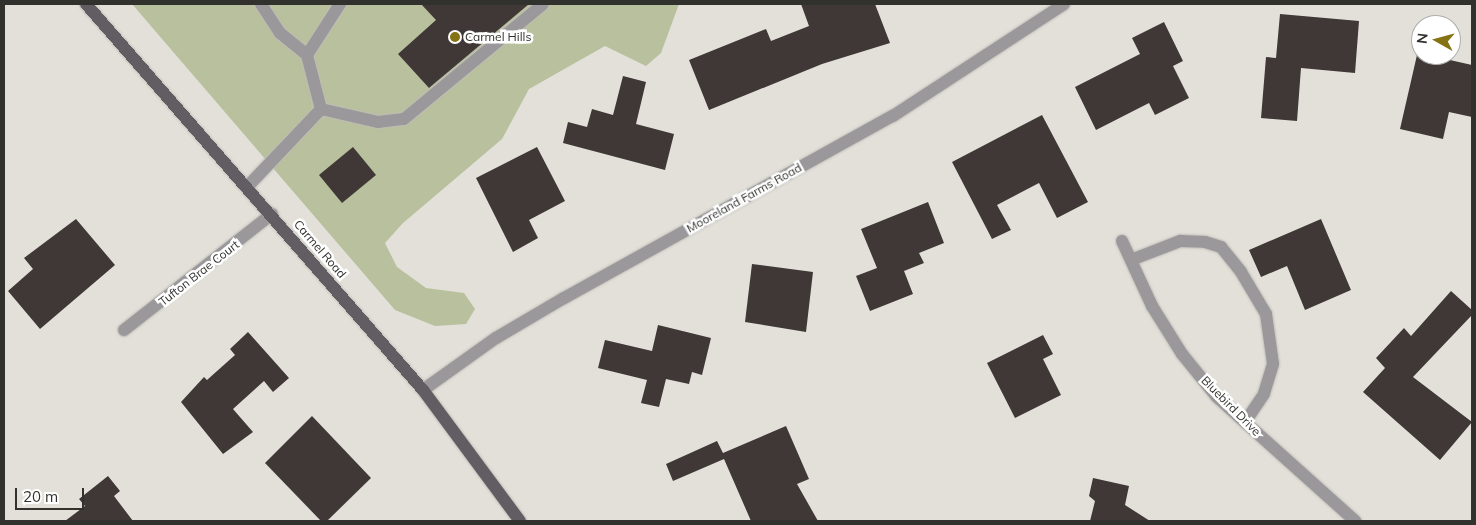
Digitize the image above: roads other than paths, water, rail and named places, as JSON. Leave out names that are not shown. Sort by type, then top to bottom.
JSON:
[{"type":"main road","name":"Carmel Road","points":[[86,4],[248,186],[423,390],[520,521]]},
{"type":"street","points":[[261,4],[280,33],[307,55],[321,109]]},
{"type":"street","points":[[307,55],[340,4]]},
{"type":"street","points":[[321,109],[378,122],[404,119],[543,4]]},
{"type":"street","name":"Mooreland Farms Road","points":[[423,390],[539,313],[893,116],[1064,4]]},
{"type":"street","points":[[248,186],[321,109]]},
{"type":"street","name":"Tufton Brae Court","points":[[124,330],[272,214]]},
{"type":"street","points":[[1131,260],[1180,240],[1205,242],[1221,247],[1241,272],[1266,314],[1273,364],[1264,394],[1245,422]]},
{"type":"street","name":"Bluebird Drive","points":[[1122,241],[1152,306],[1182,354],[1245,422],[1355,521]]},
{"type":"place","name":"Carmel Hills","points":[[455,37]]}]
